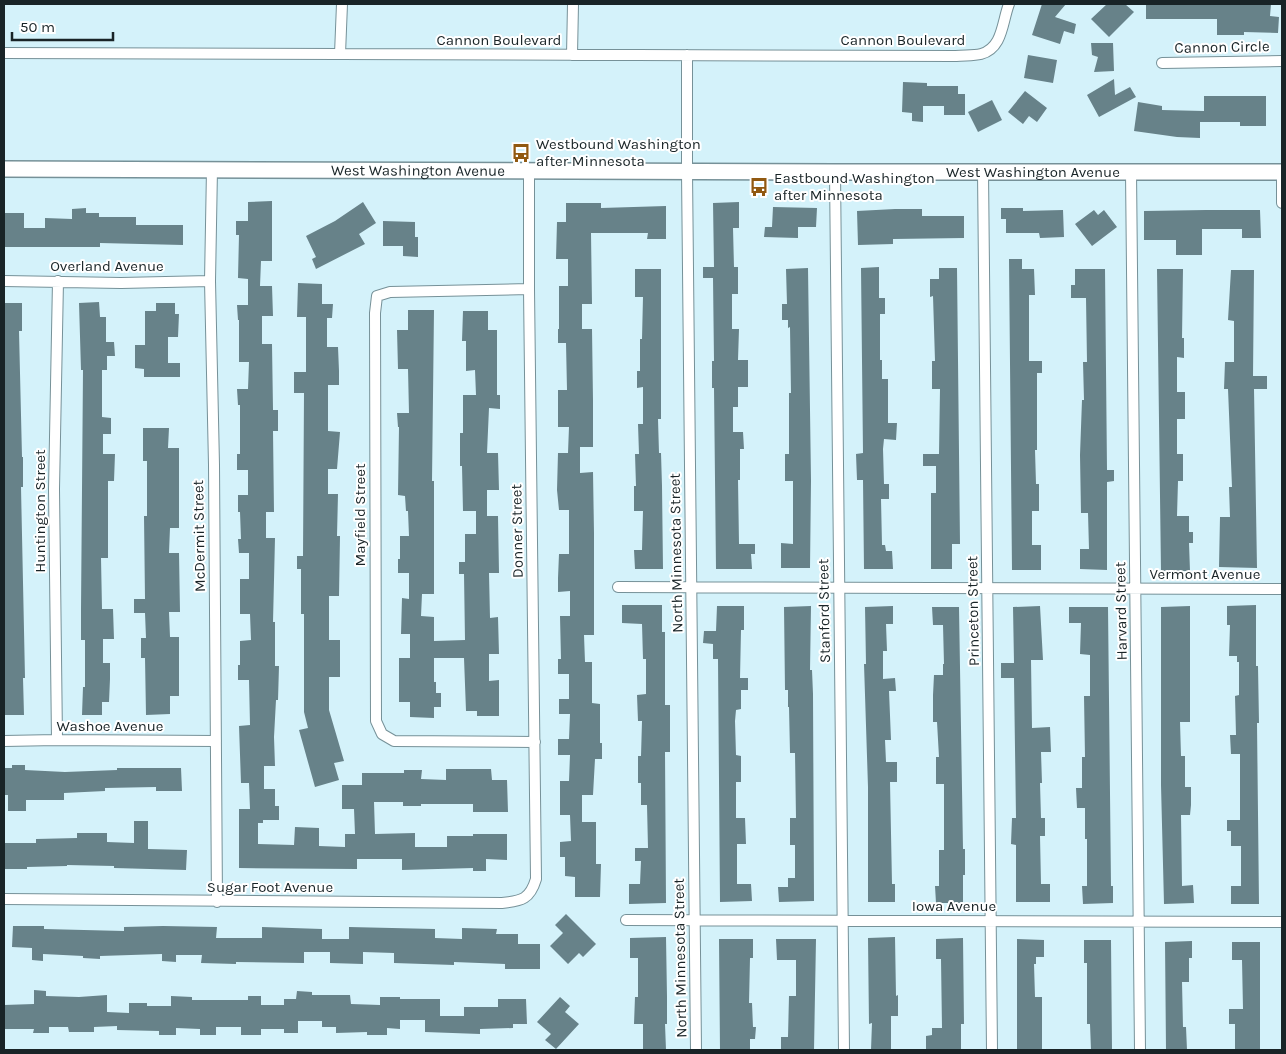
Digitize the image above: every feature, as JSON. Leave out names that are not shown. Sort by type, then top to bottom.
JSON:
[{"type":"main road","name":"West Washington Avenue","points":[[4,169],[1282,172]]},
{"type":"street","points":[[340,54],[342,4]]},
{"type":"street","points":[[572,55],[573,4]]},
{"type":"street","name":"Cannon Boulevard","points":[[4,54],[956,56],[980,54],[992,49],[1002,33],[1004,17],[1009,4]]},
{"type":"street","name":"North Minnesota Street","points":[[687,55],[686,172],[696,1050]]},
{"type":"street","name":"Cannon Circle","points":[[1162,63],[1282,61]]},
{"type":"street","name":"McDermit Street","points":[[212,169],[210,281],[217,902]]},
{"type":"street","name":"Donner Street","points":[[529,170],[536,879],[532,891]]},
{"type":"street","name":"Stanford Street","points":[[835,172],[844,1050]]},
{"type":"street","name":"Princeton Street","points":[[983,172],[992,1050]]},
{"type":"street","name":"Harvard Street","points":[[1131,172],[1140,1050]]},
{"type":"street","points":[[1282,172],[1282,203]]},
{"type":"street","name":"Overland Avenue","points":[[4,281],[121,283],[210,281]]},
{"type":"street","name":"Huntington Street","points":[[57,740],[54,489],[58,281]]},
{"type":"street","name":"Mayfield Street","points":[[529,289],[390,292],[377,296],[375,313],[376,721],[382,734],[394,741],[535,742]]},
{"type":"street","name":"Vermont Avenue","points":[[618,587],[1282,589]]},
{"type":"street","name":"Washoe Avenue","points":[[4,741],[216,741]]},
{"type":"street","name":"Sugar Foot Avenue","points":[[4,899],[502,903],[518,901],[532,891]]},
{"type":"street","name":"Iowa Avenue","points":[[626,920],[1282,922]]},
{"type":"building","points":[[1042,4],[1066,4],[1055,17],[1076,24],[1074,34],[1064,31],[1060,44],[1032,35]]},
{"type":"building","points":[[1107,4],[1125,4],[1134,12],[1109,37],[1091,19]]},
{"type":"building","points":[[1146,4],[1271,4],[1270,16],[1279,17],[1278,33],[1244,32],[1244,35],[1217,35],[1217,19],[1146,19]]},
{"type":"building","points":[[1091,43],[1113,43],[1114,71],[1094,72],[1098,57],[1092,55]]},
{"type":"building","points":[[1028,55],[1057,60],[1053,83],[1024,78]]},
{"type":"building","points":[[1114,79],[1115,95],[1130,87],[1136,97],[1099,117],[1087,95]]},
{"type":"building","points":[[903,82],[927,83],[927,86],[958,86],[958,94],[965,94],[965,115],[944,115],[944,106],[923,106],[923,122],[912,121],[912,113],[902,112]]},
{"type":"building","points":[[1025,91],[1047,108],[1037,122],[1029,116],[1023,124],[1008,112]]},
{"type":"building","points":[[1204,96],[1266,96],[1266,126],[1240,126],[1240,122],[1200,122],[1200,138],[1134,131],[1138,102],[1162,106],[1162,110],[1204,111]]},
{"type":"building","points":[[992,100],[1002,120],[978,132],[968,112]]},
{"type":"building","points":[[272,201],[272,261],[261,261],[260,286],[272,286],[273,316],[262,316],[262,344],[272,344],[273,410],[278,410],[278,431],[273,431],[274,512],[266,512],[266,538],[275,538],[273,622],[275,622],[275,666],[279,666],[274,737],[275,766],[264,766],[264,789],[275,789],[275,806],[279,806],[279,820],[263,820],[263,823],[258,823],[258,844],[294,845],[295,827],[319,828],[319,846],[345,847],[345,834],[355,834],[354,809],[342,809],[342,785],[362,785],[362,773],[404,773],[404,770],[422,770],[421,779],[446,780],[446,769],[491,769],[492,780],[507,780],[508,812],[473,812],[473,804],[403,806],[403,802],[374,802],[375,834],[415,833],[415,847],[447,847],[447,836],[507,834],[507,860],[486,859],[486,871],[473,871],[473,868],[402,870],[402,859],[357,859],[357,869],[239,868],[239,809],[250,809],[249,783],[241,783],[239,726],[250,725],[249,680],[238,680],[238,665],[240,665],[240,641],[251,640],[250,614],[240,614],[240,579],[249,579],[249,553],[239,553],[238,539],[241,539],[238,495],[248,495],[248,470],[237,470],[237,454],[240,454],[240,405],[238,405],[237,389],[248,389],[249,362],[239,362],[237,305],[248,305],[248,279],[238,278],[239,235],[236,235],[236,221],[248,221],[248,202]]},
{"type":"building","points":[[363,202],[376,223],[359,234],[365,244],[316,269],[312,259],[316,257],[306,236],[335,221]]},
{"type":"building","points":[[739,202],[739,228],[733,228],[734,267],[738,267],[738,294],[732,294],[732,329],[739,329],[738,360],[748,360],[748,387],[738,387],[738,407],[733,407],[733,432],[743,432],[744,449],[740,449],[740,480],[738,480],[739,544],[755,544],[755,554],[751,554],[752,569],[716,569],[714,388],[712,388],[712,361],[714,361],[713,278],[703,278],[703,267],[714,267],[713,203]]},
{"type":"building","points":[[566,203],[601,203],[601,208],[666,206],[666,239],[647,239],[648,233],[591,233],[592,304],[582,304],[582,329],[592,329],[593,401],[593,447],[580,447],[580,473],[593,472],[594,635],[584,635],[585,662],[592,662],[592,703],[600,704],[602,759],[595,759],[593,795],[582,795],[582,822],[596,822],[596,864],[601,864],[600,897],[575,897],[575,877],[565,876],[565,857],[560,857],[560,842],[571,841],[570,815],[560,815],[560,781],[569,781],[570,755],[558,755],[558,739],[569,739],[570,714],[559,714],[559,699],[569,699],[569,674],[558,674],[558,659],[561,659],[560,616],[570,616],[570,591],[558,592],[559,554],[569,554],[569,510],[559,510],[557,490],[558,453],[568,453],[569,427],[558,427],[558,390],[567,390],[566,343],[558,343],[559,286],[568,286],[568,259],[556,259],[557,222],[566,222]]},
{"type":"building","points":[[773,207],[817,208],[816,227],[798,227],[798,238],[764,237],[765,227],[772,227]]},
{"type":"building","points":[[86,208],[86,213],[99,213],[99,217],[136,217],[136,225],[183,225],[183,245],[100,243],[100,247],[4,247],[4,213],[24,213],[24,228],[45,228],[45,218],[72,219],[72,209]]},
{"type":"building","points":[[1001,208],[1023,208],[1023,211],[1063,210],[1064,237],[1040,238],[1039,233],[1006,233],[1006,219],[1001,219]]},
{"type":"building","points":[[922,209],[922,216],[964,216],[964,238],[893,239],[893,244],[858,245],[857,211]]},
{"type":"building","points":[[1094,210],[1098,215],[1104,210],[1117,227],[1092,246],[1075,224]]},
{"type":"building","points":[[1260,210],[1261,238],[1242,238],[1242,229],[1202,229],[1202,255],[1176,255],[1176,240],[1144,240],[1144,211]]},
{"type":"building","points":[[383,221],[415,222],[415,237],[418,237],[418,257],[403,256],[403,246],[383,246]]},
{"type":"building","points":[[1009,259],[1022,259],[1022,269],[1034,269],[1035,295],[1029,295],[1029,361],[1042,361],[1042,373],[1037,373],[1037,450],[1035,450],[1036,484],[1039,484],[1039,511],[1032,511],[1032,545],[1041,545],[1041,570],[1012,570]]},
{"type":"building","points":[[879,267],[879,298],[885,298],[885,314],[880,314],[882,379],[888,379],[888,423],[897,423],[896,440],[884,439],[884,484],[889,484],[889,499],[881,499],[882,545],[885,545],[886,551],[892,551],[893,569],[864,569],[863,480],[857,480],[856,454],[863,453],[861,268]]},
{"type":"building","points":[[808,268],[811,481],[810,568],[781,568],[781,543],[793,544],[793,481],[785,481],[785,454],[789,454],[789,393],[791,393],[790,327],[788,328],[788,320],[782,320],[782,304],[787,304],[786,269]]},
{"type":"building","points":[[939,268],[957,268],[960,544],[952,544],[952,569],[931,569],[931,493],[936,493],[936,466],[923,466],[923,454],[939,454],[940,389],[932,389],[932,361],[935,361],[933,296],[930,297],[930,279],[939,279]]},
{"type":"building","points":[[635,269],[661,269],[661,419],[658,419],[659,453],[661,453],[663,569],[635,569],[634,550],[642,550],[643,511],[634,511],[634,486],[636,486],[635,454],[639,454],[638,424],[643,424],[643,387],[637,388],[637,371],[640,371],[643,297],[635,297]]},
{"type":"building","points":[[1075,269],[1105,269],[1107,470],[1114,470],[1114,481],[1107,482],[1107,570],[1080,569],[1080,549],[1089,549],[1088,513],[1081,513],[1080,455],[1082,400],[1084,400],[1083,362],[1087,362],[1086,298],[1071,298],[1071,285],[1075,285]]},
{"type":"building","points":[[1157,269],[1183,269],[1182,338],[1184,338],[1184,358],[1177,357],[1177,392],[1185,392],[1185,419],[1177,419],[1177,454],[1183,454],[1183,481],[1178,481],[1177,516],[1189,516],[1189,532],[1193,532],[1193,543],[1189,543],[1190,571],[1161,571]]},
{"type":"building","points":[[1231,270],[1254,270],[1253,376],[1267,376],[1267,389],[1254,389],[1257,568],[1219,567],[1220,517],[1230,517],[1229,487],[1232,487],[1228,389],[1224,389],[1225,362],[1234,362],[1234,321],[1228,320]]},
{"type":"building","points":[[298,283],[322,284],[322,304],[333,304],[332,318],[327,318],[327,347],[338,347],[339,371],[339,385],[328,385],[328,431],[340,432],[337,469],[328,469],[328,494],[338,494],[337,536],[340,536],[339,596],[329,596],[329,640],[340,640],[340,677],[329,677],[329,710],[344,761],[334,763],[339,780],[315,787],[299,730],[308,728],[304,712],[304,614],[301,614],[301,569],[297,569],[297,556],[303,556],[304,393],[294,393],[294,372],[306,372],[306,317],[297,317]]},
{"type":"building","points":[[99,302],[100,317],[106,317],[106,342],[114,342],[115,356],[107,356],[107,370],[102,370],[102,417],[111,418],[111,434],[103,434],[103,454],[115,454],[114,481],[108,481],[108,558],[101,558],[102,609],[113,609],[114,639],[103,639],[103,663],[110,663],[109,702],[102,702],[102,715],[82,715],[83,687],[85,687],[85,640],[81,640],[83,370],[81,370],[79,303]]},
{"type":"building","points":[[4,303],[22,303],[22,331],[19,331],[23,457],[23,487],[21,487],[24,715],[4,715]]},
{"type":"building","points":[[156,303],[175,303],[175,314],[179,314],[178,337],[168,337],[168,363],[180,363],[180,377],[144,377],[144,369],[135,368],[135,345],[145,345],[145,311],[156,311]]},
{"type":"building","points":[[408,310],[434,310],[432,481],[434,481],[434,594],[422,594],[421,616],[434,617],[434,641],[465,640],[464,574],[459,574],[459,562],[465,562],[465,534],[476,534],[476,511],[463,511],[462,466],[460,466],[460,433],[463,433],[463,395],[476,395],[475,370],[466,371],[466,341],[462,341],[463,311],[488,311],[488,330],[497,330],[497,395],[500,395],[500,409],[489,408],[487,453],[498,453],[499,490],[487,490],[487,516],[498,516],[499,573],[489,573],[490,618],[498,617],[499,654],[489,654],[489,681],[499,680],[499,716],[477,716],[477,711],[466,711],[464,658],[434,658],[434,682],[436,682],[436,693],[441,693],[441,707],[434,707],[434,718],[410,717],[410,702],[399,702],[399,658],[410,658],[410,634],[401,634],[402,598],[409,599],[409,573],[398,573],[398,559],[400,559],[400,536],[409,536],[405,496],[398,495],[399,427],[397,413],[409,413],[408,369],[398,369],[397,330],[408,330]]},
{"type":"building","points":[[143,428],[169,428],[168,448],[179,448],[179,528],[170,528],[169,553],[179,553],[180,612],[169,612],[170,637],[179,637],[179,696],[170,696],[170,714],[146,715],[145,658],[141,658],[141,638],[146,638],[145,613],[134,613],[134,599],[145,599],[144,516],[147,516],[147,461],[143,461]]},
{"type":"building","points":[[622,605],[662,605],[662,632],[665,632],[665,705],[670,705],[670,752],[665,752],[666,903],[629,904],[629,884],[640,884],[641,861],[635,861],[635,848],[648,848],[647,805],[641,805],[641,783],[638,783],[638,756],[641,756],[642,721],[638,721],[637,695],[646,694],[646,659],[643,659],[642,624],[622,623]]},
{"type":"building","points":[[1256,605],[1256,666],[1258,666],[1259,723],[1257,723],[1259,904],[1231,904],[1231,886],[1241,886],[1241,846],[1231,846],[1231,831],[1227,831],[1227,820],[1240,820],[1240,754],[1231,754],[1230,735],[1236,735],[1235,696],[1239,695],[1239,662],[1237,662],[1237,656],[1229,656],[1230,625],[1227,625],[1227,606]]},
{"type":"building","points":[[717,606],[744,606],[744,630],[741,630],[740,678],[748,678],[748,690],[741,690],[741,709],[736,710],[735,721],[736,755],[741,756],[741,782],[736,782],[736,818],[745,818],[746,844],[737,844],[737,884],[751,884],[752,901],[720,902],[718,659],[713,659],[713,644],[703,643],[704,631],[716,631]]},
{"type":"building","points":[[811,606],[810,670],[812,670],[813,694],[814,901],[779,902],[778,887],[788,887],[788,878],[795,878],[795,845],[790,845],[790,818],[796,818],[795,753],[790,753],[788,690],[785,690],[784,607]]},
{"type":"building","points":[[893,606],[893,624],[886,624],[887,651],[883,651],[883,679],[895,678],[896,691],[889,691],[891,740],[885,740],[886,762],[897,762],[897,782],[890,782],[892,884],[895,884],[895,902],[868,902],[868,787],[864,664],[866,664],[865,607]]},
{"type":"building","points":[[1040,606],[1043,660],[1031,660],[1032,728],[1050,727],[1051,752],[1041,752],[1041,818],[1045,818],[1045,836],[1040,836],[1041,884],[1050,884],[1050,902],[1016,902],[1016,845],[1011,844],[1012,818],[1016,818],[1014,678],[1001,678],[1001,663],[1014,663],[1013,607]]},
{"type":"building","points":[[1190,606],[1190,722],[1180,722],[1181,756],[1185,756],[1185,787],[1191,787],[1191,805],[1190,815],[1181,815],[1182,886],[1193,885],[1194,903],[1164,904],[1161,785],[1161,607]]},
{"type":"building","points":[[932,607],[959,607],[963,849],[965,849],[963,903],[936,903],[935,886],[939,886],[939,850],[944,850],[944,784],[936,784],[936,757],[939,757],[937,722],[933,722],[933,695],[934,675],[943,675],[944,664],[943,625],[933,625]]},
{"type":"building","points":[[1069,607],[1108,607],[1111,886],[1113,886],[1113,903],[1083,904],[1082,886],[1087,886],[1087,839],[1085,839],[1085,808],[1077,808],[1076,788],[1082,788],[1082,757],[1085,757],[1084,696],[1090,696],[1090,655],[1080,654],[1081,623],[1069,623]]},
{"type":"building","points":[[12,765],[25,765],[25,770],[65,772],[117,770],[117,768],[181,768],[182,791],[156,791],[156,787],[105,788],[105,791],[64,793],[64,800],[26,800],[26,811],[8,811],[8,795],[4,795],[4,768],[12,768]]},
{"type":"building","points":[[134,821],[148,821],[148,849],[187,850],[186,870],[67,865],[4,869],[4,843],[36,843],[36,839],[77,838],[77,833],[107,833],[107,842],[134,843]]},
{"type":"building","points":[[566,914],[596,944],[583,957],[579,953],[568,964],[550,946],[563,933],[555,925]]},
{"type":"building","points":[[13,926],[44,926],[44,929],[124,931],[124,927],[217,927],[216,938],[262,938],[262,927],[322,929],[322,939],[349,939],[349,927],[435,929],[435,938],[462,939],[462,928],[497,929],[496,934],[518,934],[518,944],[540,944],[540,969],[505,969],[505,964],[454,962],[454,965],[394,963],[394,953],[363,952],[363,964],[330,963],[330,952],[304,952],[304,963],[201,963],[202,955],[176,955],[176,962],[162,961],[162,954],[100,956],[100,959],[83,958],[83,956],[43,954],[43,961],[32,960],[32,948],[12,947]]},
{"type":"building","points":[[666,937],[666,1050],[643,1050],[643,1024],[634,1024],[635,997],[638,997],[638,958],[630,958],[630,938]]},
{"type":"building","points":[[895,937],[898,1016],[891,1016],[891,1050],[871,1050],[872,1023],[869,1024],[868,938]]},
{"type":"building","points":[[963,938],[964,1024],[961,1024],[961,1050],[926,1050],[926,1036],[932,1035],[932,1028],[942,1028],[941,959],[936,959],[936,939]]},
{"type":"building","points":[[719,939],[753,939],[753,958],[750,958],[749,1003],[752,1003],[753,1027],[756,1027],[755,1039],[750,1039],[750,1050],[720,1050]]},
{"type":"building","points":[[776,939],[816,939],[814,1050],[781,1050],[781,1037],[788,1037],[789,996],[796,996],[796,960],[777,960]]},
{"type":"building","points":[[1017,939],[1044,940],[1044,957],[1036,957],[1036,964],[1034,964],[1035,997],[1042,997],[1042,1050],[1017,1050]]},
{"type":"building","points":[[1084,940],[1111,940],[1112,1050],[1091,1050],[1090,1024],[1087,1024],[1087,963],[1084,963]]},
{"type":"building","points":[[1192,941],[1192,958],[1189,958],[1189,982],[1182,982],[1183,1027],[1186,1027],[1187,1050],[1166,1050],[1165,942]]},
{"type":"building","points":[[1232,942],[1260,942],[1260,1050],[1235,1050],[1235,1024],[1229,1024],[1229,1009],[1243,1009],[1242,960],[1232,960]]},
{"type":"building","points":[[34,990],[46,991],[46,996],[79,997],[107,995],[107,1012],[129,1013],[129,1003],[147,1003],[147,1006],[171,1006],[171,996],[192,997],[192,1000],[248,1000],[248,996],[261,996],[261,1005],[284,1005],[284,999],[296,999],[297,991],[312,992],[312,995],[350,995],[351,1004],[380,1005],[380,997],[440,999],[440,1016],[464,1016],[464,1007],[498,1007],[498,999],[526,999],[527,1024],[513,1024],[513,1028],[480,1029],[480,1034],[425,1032],[425,1020],[400,1020],[400,1029],[387,1028],[387,1035],[367,1035],[367,1032],[336,1033],[336,1027],[322,1027],[322,1021],[298,1021],[298,1033],[284,1033],[284,1029],[261,1029],[261,1035],[241,1035],[241,1027],[216,1027],[216,1035],[200,1035],[200,1029],[176,1028],[176,1035],[159,1035],[159,1031],[117,1030],[117,1026],[94,1027],[94,1032],[69,1032],[68,1027],[49,1027],[49,1033],[33,1033],[34,1029],[4,1029],[4,1005],[34,1004]]},
{"type":"building","points":[[560,997],[570,1006],[565,1012],[579,1024],[556,1049],[545,1040],[551,1034],[537,1022]]},
{"type":"place","name":"Westbound Washington after Minnesota","points":[[521,153]]},
{"type":"place","name":"Eastbound Washington after Minnesota","points":[[759,187]]}]
